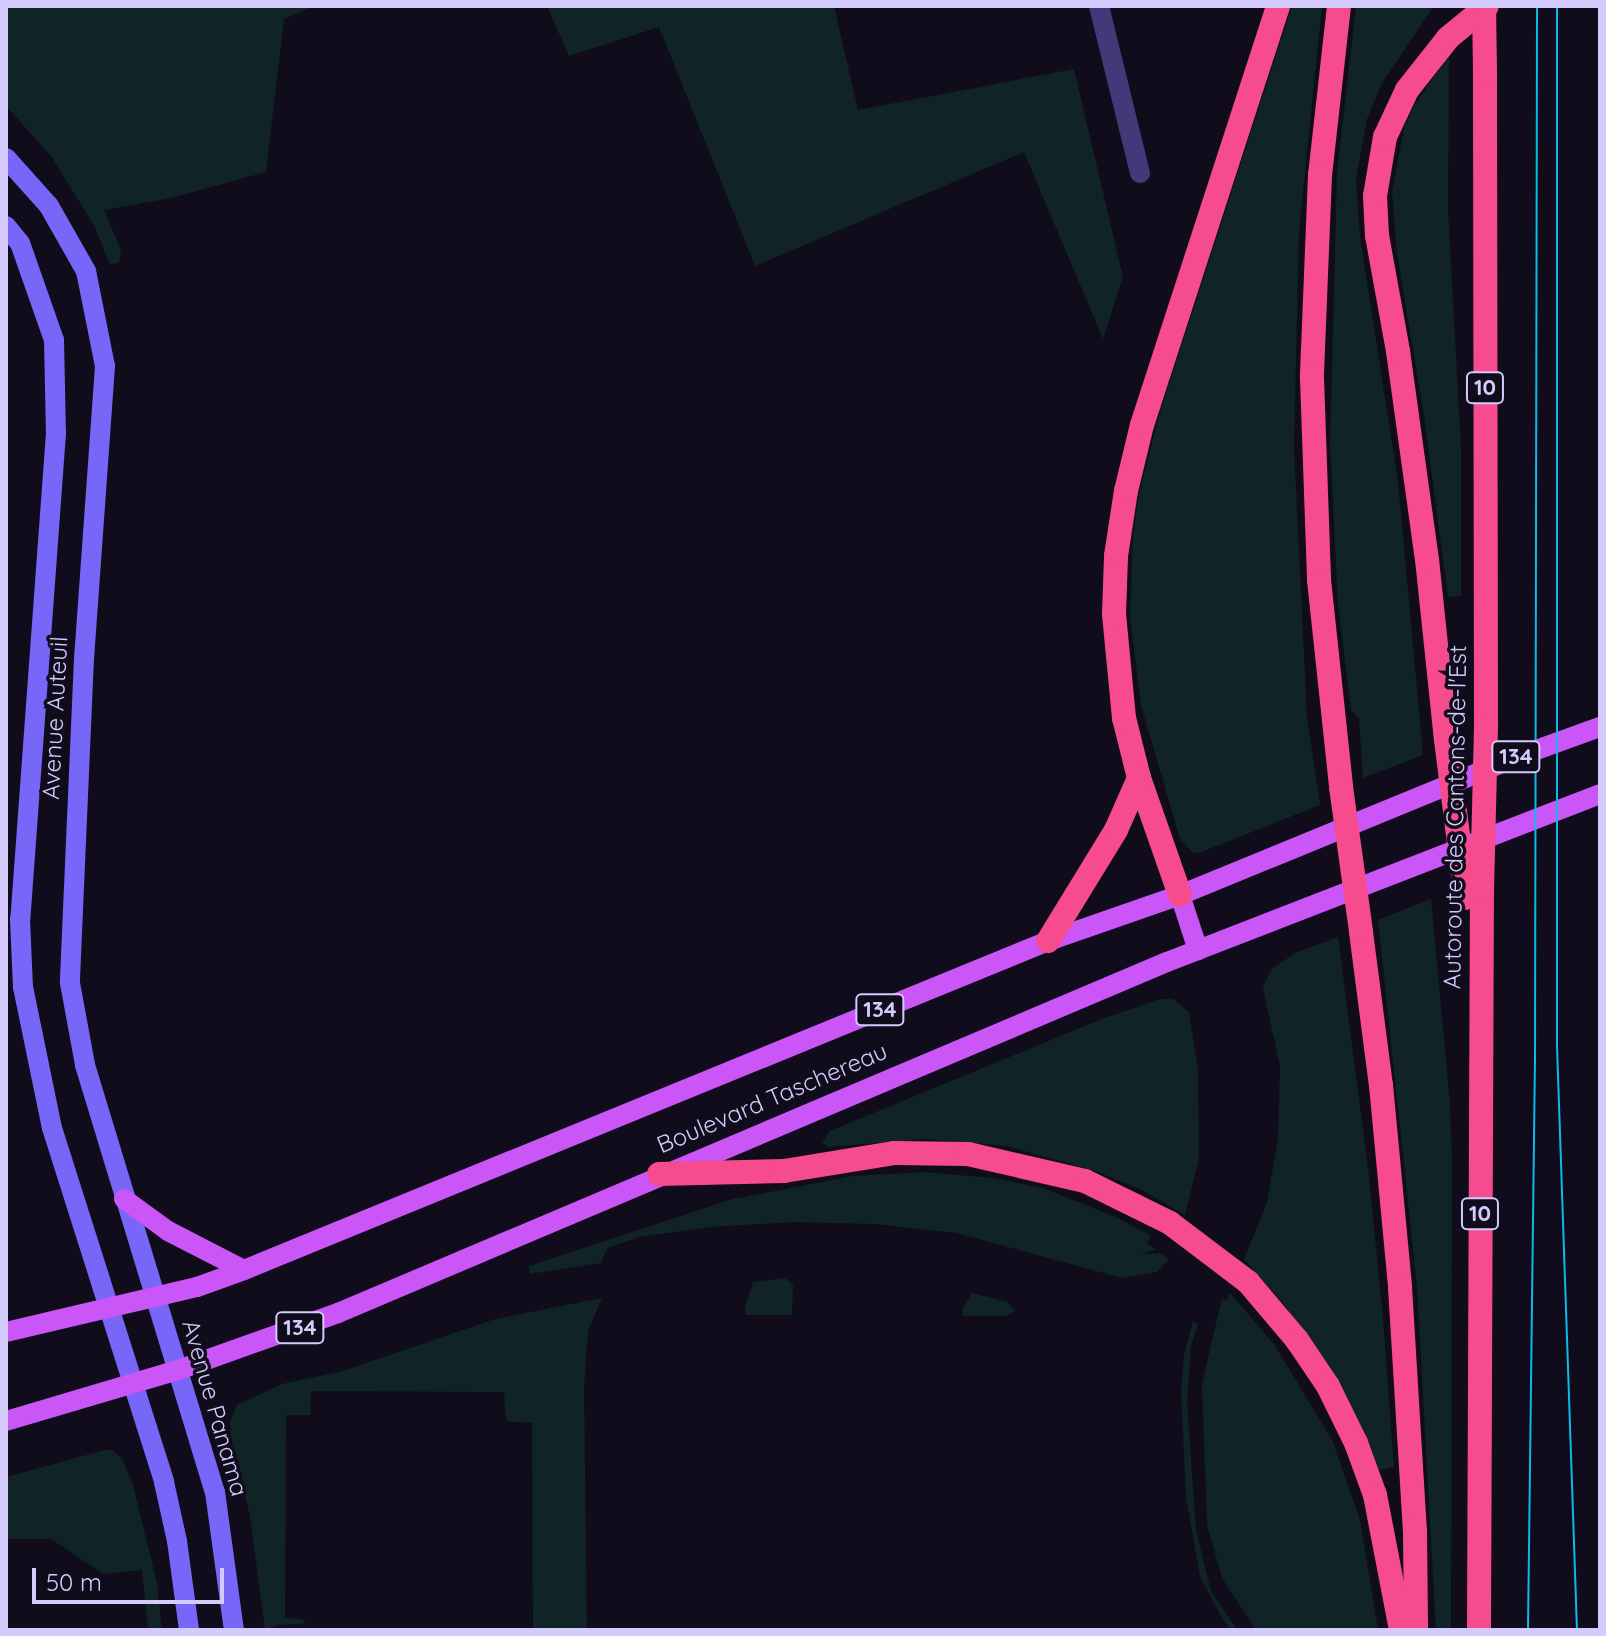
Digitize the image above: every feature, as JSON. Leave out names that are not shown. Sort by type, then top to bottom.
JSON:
[{"type":"highway","points":[[1180,895],[1139,778],[1121,699],[1114,614],[1116,556],[1126,491],[1162,361],[1278,6]]},
{"type":"highway","points":[[1339,6],[1320,175],[1312,378],[1319,580],[1341,787],[1381,1085],[1400,1287],[1415,1531],[1416,1630]]},
{"type":"highway","points":[[1474,894],[1446,740],[1421,511],[1398,351],[1377,235],[1375,196],[1380,157],[1398,106],[1432,55],[1486,6]]},
{"type":"highway","name":"Autoroute des Cantons-de-l'Est","points":[[1479,1630],[1480,1003],[1474,894],[1486,725],[1486,6]]},
{"type":"highway","points":[[1048,941],[1116,830],[1139,778]]},
{"type":"highway","points":[[659,1174],[784,1171],[894,1153],[968,1154],[1085,1181],[1170,1223],[1238,1273],[1297,1340],[1343,1415],[1375,1495],[1401,1630]]},
{"type":"main road","name":"Avenue Auteuil","points":[[6,158],[49,206],[86,271],[105,366],[82,685],[70,983],[85,1065],[155,1297]]},
{"type":"main road","name":"Avenue Auteuil","points":[[6,226],[20,243],[54,340],[55,356],[56,433],[20,919],[23,987],[52,1128],[109,1308]]},
{"type":"main road","name":"Boulevard Taschereau","points":[[6,1332],[155,1297],[244,1270],[1048,941],[1180,895],[1506,761],[1600,727]]},
{"type":"main road","name":"Boulevard Taschereau","points":[[6,1421],[134,1384],[265,1341],[406,1286],[659,1174],[1198,950],[1600,794]]},
{"type":"main road","points":[[1180,895],[1198,950]]},
{"type":"main road","points":[[124,1199],[168,1231],[244,1270]]},
{"type":"main road","name":"Avenue Panama","points":[[155,1297],[215,1492],[234,1630]]},
{"type":"main road","points":[[109,1308],[172,1514],[189,1630]]},
{"type":"street","points":[[1099,6],[1140,173]]},
{"type":"green space","points":[[6,6],[315,6],[284,19],[266,172],[171,198],[104,210],[121,250],[119,262],[110,265],[95,227],[51,156],[6,106]]},
{"type":"green space","points":[[547,6],[834,6],[858,110],[1074,69],[1123,277],[1103,339],[1024,152],[755,266],[659,27],[569,56]]},
{"type":"green space","points":[[1292,6],[1322,6],[1299,231],[1294,447],[1307,717],[1320,805],[1199,853],[1192,852],[1180,839],[1141,705],[1130,618],[1133,534],[1139,494],[1160,412]]},
{"type":"green space","points":[[1356,6],[1434,6],[1382,83],[1367,119],[1356,179],[1360,237],[1398,481],[1423,755],[1363,778],[1359,718],[1351,710],[1338,604],[1330,443],[1337,173]]},
{"type":"green space","points":[[1449,56],[1448,210],[1461,447],[1461,596],[1448,597],[1424,416],[1397,253],[1392,193],[1404,127],[1415,104]]},
{"type":"green space","points":[[1431,899],[1450,1103],[1452,1163],[1451,1630],[1436,1630],[1417,1287],[1378,920]]},
{"type":"green space","points":[[1338,937],[1369,1176],[1383,1319],[1394,1467],[1379,1470],[1338,1381],[1284,1304],[1244,1259],[1267,1203],[1278,1138],[1280,1066],[1263,988],[1271,970],[1295,953]]},
{"type":"green space","points":[[1160,999],[1173,999],[1189,1012],[1198,1070],[1199,1158],[1185,1215],[1142,1190],[1095,1171],[1006,1146],[926,1139],[828,1147],[822,1142],[830,1131],[1102,1019]]},
{"type":"green space","points":[[924,1172],[992,1178],[1043,1188],[1118,1218],[1151,1236],[1147,1243],[1156,1250],[1140,1254],[1161,1253],[1169,1259],[1157,1272],[1122,1278],[956,1233],[874,1224],[795,1222],[711,1227],[639,1237],[607,1248],[601,1263],[530,1274],[529,1266],[729,1200],[853,1176]]},
{"type":"green space","points":[[785,1278],[793,1285],[792,1315],[746,1315],[745,1306],[753,1282]]},
{"type":"green space","points":[[972,1293],[1008,1302],[1015,1311],[1007,1316],[963,1316],[962,1309]]},
{"type":"green space","points":[[1230,1293],[1274,1344],[1332,1440],[1360,1520],[1378,1630],[1256,1630],[1222,1578],[1207,1525],[1202,1384],[1222,1298],[1226,1301]]},
{"type":"green space","points":[[602,1298],[588,1331],[584,1386],[587,1630],[533,1630],[532,1423],[506,1421],[504,1392],[311,1391],[310,1415],[286,1415],[285,1618],[306,1620],[302,1624],[278,1625],[265,1630],[250,1516],[231,1439],[230,1422],[237,1405],[282,1384],[343,1371],[495,1319]]},
{"type":"green space","points":[[1193,1321],[1198,1324],[1191,1346],[1187,1401],[1196,1530],[1211,1591],[1237,1630],[1231,1630],[1220,1615],[1200,1576],[1186,1497],[1181,1391],[1184,1355]]},
{"type":"green space","points":[[112,1450],[122,1458],[133,1485],[157,1583],[162,1630],[148,1630],[142,1570],[103,1574],[51,1539],[6,1539],[6,1477]]},
{"type":"tram line","points":[[1528,1630],[1535,1061],[1537,6]]},
{"type":"tram line","points":[[1557,6],[1557,1046],[1577,1630]]}]
